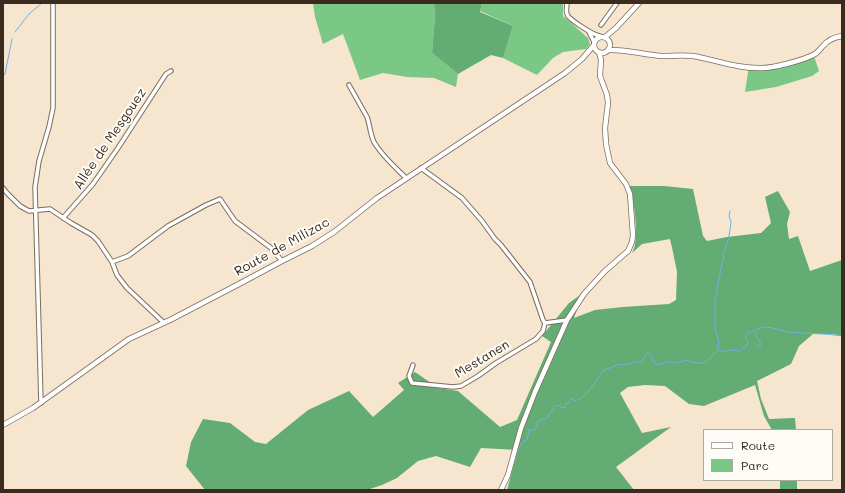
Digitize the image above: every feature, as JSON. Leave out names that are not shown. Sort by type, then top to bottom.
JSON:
[{"type":"main road","points":[[502,490],[534,392],[567,320],[584,294],[605,271],[628,251],[632,242],[633,235],[630,194],[626,184],[610,163],[608,157],[605,128],[608,103],[607,95],[601,80],[599,52],[595,49],[594,44],[596,39],[616,28],[639,3]]},
{"type":"main road","points":[[600,70],[607,51],[610,48],[610,42],[616,28]]},
{"type":"main road","points":[[602,36],[608,38],[610,42],[619,49]]},
{"type":"main road","points":[[599,52],[619,49],[662,56],[684,55],[730,65],[768,68],[816,54],[831,39],[842,36]]},
{"type":"main road","name":"Route de Milizac","points":[[3,425],[34,408],[129,339],[312,246],[334,232],[377,198],[406,178],[565,73],[582,59],[594,44]]},
{"type":"main road","name":"Route de Milizac","points":[[582,59],[599,52]]},
{"type":"street","points":[[41,403],[35,187],[39,161],[50,127],[53,108],[53,3]]},
{"type":"street","points":[[567,3],[566,11],[568,16],[588,31],[595,35],[602,36]]},
{"type":"street","points":[[601,25],[617,3]]},
{"type":"street","points":[[588,31],[594,44]]},
{"type":"street","name":"Allée de Mesgouez","points":[[64,218],[93,184],[166,74],[171,71]]},
{"type":"street","points":[[349,85],[367,117],[369,129],[374,142],[406,178]]},
{"type":"street","points":[[421,168],[462,198],[482,221],[530,282],[542,320],[545,323],[567,320]]},
{"type":"street","points":[[3,188],[6,193],[20,206],[28,211],[50,209],[92,235],[98,241],[112,262],[117,276],[127,288],[163,323]]},
{"type":"street","points":[[112,262],[128,256],[168,226],[220,199],[235,221],[271,248],[282,261]]},
{"type":"street","name":"Mestanen","points":[[413,365],[409,376],[412,383],[453,387],[461,386],[536,339],[543,331],[545,323]]},
{"type":"green space","points":[[313,3],[434,3],[435,16],[432,53],[458,74],[456,87],[434,78],[407,77],[383,73],[360,80],[343,34],[323,44],[315,17]]},
{"type":"green space","points":[[434,3],[482,3],[480,12],[513,26],[503,58],[491,55],[458,74],[432,53],[435,16]]},
{"type":"green space","points":[[482,3],[563,3],[563,16],[588,38],[590,44],[586,49],[563,52],[553,58],[537,75],[503,58],[513,26],[480,11]]},
{"type":"green space","points":[[813,53],[819,71],[812,76],[776,87],[745,92],[749,66],[774,64]]},
{"type":"green space","points":[[629,186],[664,186],[693,189],[703,236],[707,241],[761,233],[771,223],[765,197],[778,191],[790,212],[787,224],[789,239],[798,236],[810,271],[842,260],[842,336],[833,334],[813,334],[799,346],[791,364],[757,381],[761,399],[769,419],[795,418],[796,429],[771,429],[764,416],[755,385],[704,406],[689,404],[665,386],[645,385],[628,387],[620,393],[642,433],[671,427],[616,467],[634,490],[507,490],[518,450],[481,448],[470,467],[436,456],[418,461],[397,478],[367,490],[205,490],[186,466],[191,442],[203,419],[230,423],[255,442],[266,444],[308,410],[349,391],[373,417],[404,390],[398,383],[415,372],[438,388],[458,391],[500,427],[517,420],[551,342],[542,336],[569,303],[583,293],[574,318],[595,310],[669,304],[676,300],[677,272],[670,239],[642,244],[632,253],[635,246],[636,223]]},
{"type":"green space","points":[[780,481],[797,481],[797,490],[780,490]]},
{"type":"waterway","points":[[15,32],[29,14],[42,3]]},
{"type":"waterway","points":[[3,76],[5,74],[12,39]]},
{"type":"waterway","points":[[718,349],[719,342],[715,327],[715,301],[724,259],[723,254],[730,230],[730,211]]},
{"type":"waterway","points":[[719,350],[726,352],[728,350],[740,351],[746,347],[748,341],[745,337],[748,333],[765,327],[789,332],[842,336]]},
{"type":"waterway","points":[[755,333],[761,344],[760,346],[757,346]]},
{"type":"waterway","points":[[518,449],[524,441],[527,440],[529,430],[535,430],[538,421],[549,417],[549,414],[556,405],[564,408],[566,406],[565,404],[569,403],[571,398],[575,401],[582,398],[589,391],[603,371],[617,365],[642,362],[645,355],[648,353],[652,356],[653,362],[659,365],[666,362],[677,363],[686,360],[701,363],[706,362],[718,350]]}]
